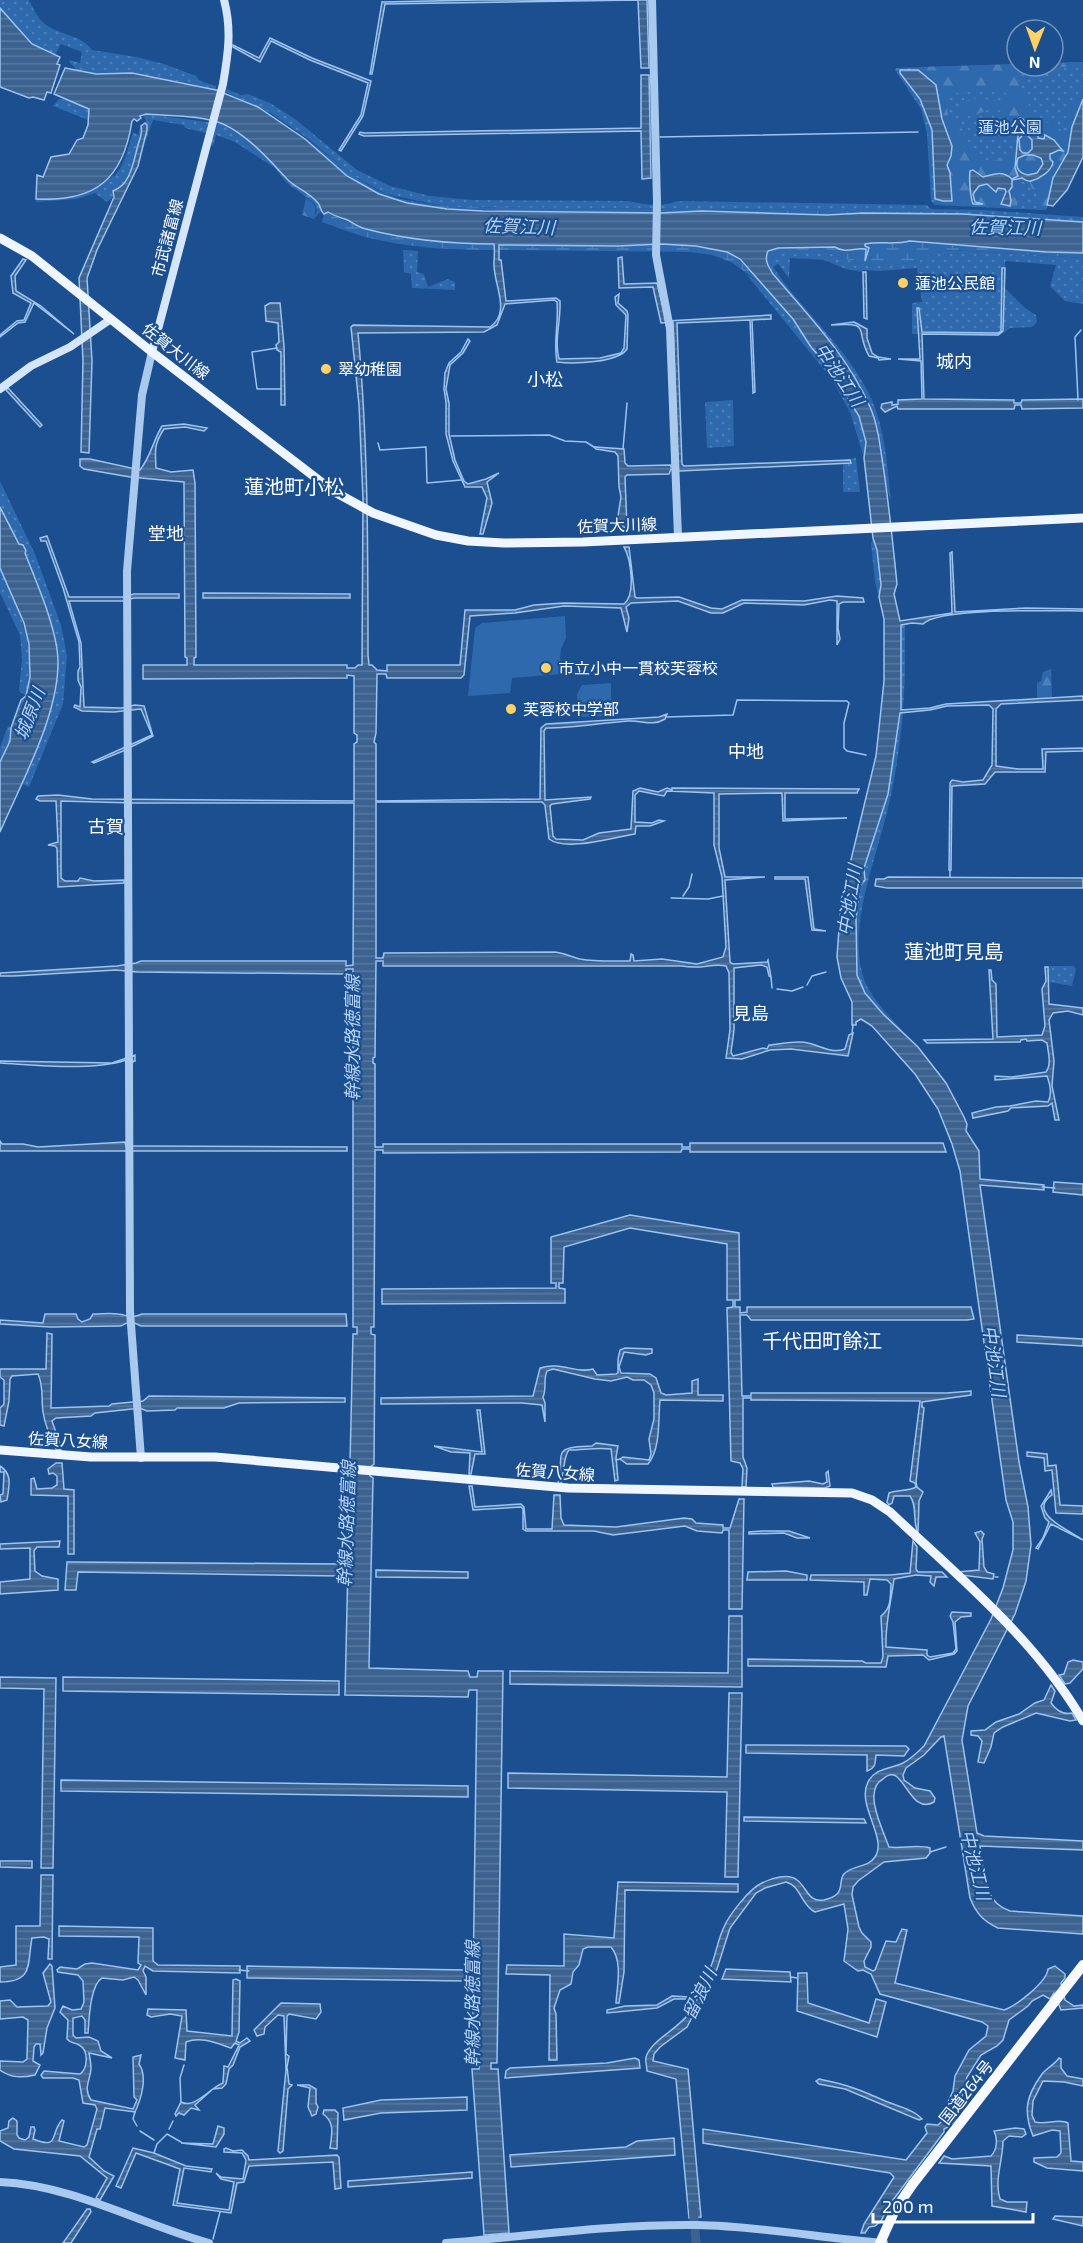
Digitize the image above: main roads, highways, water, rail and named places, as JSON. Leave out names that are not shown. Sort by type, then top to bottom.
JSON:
[{"type":"highway","name":"国道264号","points":[[881,2243],[895,2210],[912,2185],[1083,1965]]},
{"type":"main road","name":"市武諸富線","points":[[152,352],[223,84],[230,40],[228,14],[224,0]]},
{"type":"main road","name":"佐賀大川線","points":[[0,238],[32,256],[152,352],[333,491],[373,513],[436,535],[468,541],[504,543],[583,542],[1083,518]]},
{"type":"main road","points":[[0,389],[31,366],[70,347],[111,319]]},
{"type":"main road","name":"佐賀八女線","points":[[0,1450],[91,1457],[215,1457],[568,1488],[852,1493],[872,1500],[890,1512],[992,1610],[1039,1658],[1072,1702],[1083,1721]]},
{"type":"water","points":[[638,0],[385,4],[372,74],[370,74],[382,2]]},
{"type":"water","points":[[638,0],[647,0],[649,68],[641,68]]},
{"type":"water","points":[[0,8],[32,44],[60,57],[57,64],[60,65],[51,93],[47,92],[44,100],[29,98],[0,87]]},
{"type":"water","points":[[270,38],[312,58],[371,81],[363,116],[341,151],[339,150],[361,115],[368,83],[310,60],[271,41],[260,62],[233,47],[233,45],[259,58]]},
{"type":"water","points":[[65,68],[96,74],[132,73],[216,90],[258,107],[305,139],[347,176],[379,194],[407,203],[447,209],[661,213],[702,211],[827,215],[963,214],[1083,222],[1083,253],[910,241],[865,244],[869,248],[865,261],[866,249],[843,250],[835,247],[778,248],[768,251],[766,257],[773,274],[839,353],[861,388],[873,414],[887,495],[897,584],[894,594],[900,621],[952,613],[950,553],[952,552],[955,612],[1026,608],[1083,609],[1083,611],[973,612],[933,619],[923,624],[901,625],[901,710],[930,708],[946,704],[1083,696],[1083,700],[1001,704],[996,709],[996,766],[1043,769],[1042,749],[1083,748],[1083,751],[1046,752],[1045,772],[995,772],[985,784],[952,786],[951,870],[949,870],[950,783],[952,780],[963,782],[983,780],[992,765],[993,709],[989,705],[947,706],[900,713],[888,794],[864,868],[865,880],[860,886],[856,919],[857,975],[865,993],[883,1014],[918,1047],[946,1083],[967,1124],[966,1131],[979,1151],[980,1179],[1044,1185],[1044,1190],[980,1185],[1019,1462],[1028,1507],[1031,1545],[1026,1581],[1015,1614],[968,1706],[962,1740],[977,1833],[984,1836],[1083,1841],[1083,1850],[980,1846],[989,1893],[1001,1907],[1010,1911],[1083,1916],[1083,1934],[998,1928],[984,1919],[975,1908],[970,1898],[944,1736],[906,1768],[903,1775],[904,1780],[915,1788],[930,1791],[935,1798],[934,1802],[922,1804],[917,1801],[900,1780],[892,1775],[877,1784],[874,1792],[876,1811],[889,1847],[925,1847],[930,1848],[930,1853],[926,1858],[884,1862],[858,1881],[853,1887],[852,1895],[859,1927],[871,1942],[864,1961],[865,1967],[875,1970],[886,1941],[896,1942],[902,1929],[907,1930],[895,1983],[1004,2010],[1030,1993],[1048,1969],[1055,1966],[1065,1974],[1061,1983],[1065,2000],[1074,2006],[1083,2005],[1083,2008],[1061,2010],[1054,1993],[1050,1999],[1043,1995],[1032,2001],[1009,2020],[1003,2040],[981,2055],[967,2077],[956,2118],[950,2126],[944,2129],[890,2204],[881,2221],[869,2227],[865,2233],[861,2233],[864,2224],[894,2177],[890,2173],[703,2143],[703,2129],[906,2160],[927,2133],[925,2127],[927,2124],[938,2125],[942,2121],[941,2118],[953,2091],[955,2076],[969,2050],[986,2036],[988,2026],[982,2022],[880,1994],[871,1974],[863,1970],[858,1971],[844,1961],[848,1929],[844,1904],[815,1912],[810,1909],[795,1887],[786,1882],[756,1893],[730,1928],[717,1969],[687,2027],[654,2054],[653,2061],[688,2069],[701,2217],[689,2218],[676,2079],[647,2071],[646,2060],[654,2045],[690,2012],[707,1978],[720,1936],[727,1922],[740,1902],[752,1890],[770,1879],[789,1877],[800,1883],[814,1899],[826,1900],[839,1892],[842,1879],[847,1871],[872,1861],[875,1857],[878,1840],[866,1801],[865,1791],[868,1782],[875,1774],[914,1756],[924,1746],[991,1619],[1003,1588],[1013,1550],[1013,1522],[1006,1500],[960,1171],[952,1144],[938,1109],[915,1074],[872,1026],[861,1019],[856,1022],[856,1025],[852,1025],[852,1002],[841,978],[837,957],[841,901],[876,756],[884,681],[884,619],[879,597],[881,585],[864,458],[866,442],[859,416],[830,369],[811,347],[793,319],[740,259],[727,252],[696,246],[661,244],[499,245],[499,260],[501,260],[506,301],[556,298],[560,301],[557,345],[559,359],[600,358],[621,353],[624,348],[626,315],[616,305],[615,297],[619,294],[618,303],[628,315],[627,349],[622,354],[605,360],[557,362],[556,347],[557,302],[554,300],[505,304],[497,325],[484,332],[358,333],[366,454],[368,655],[369,665],[377,670],[387,671],[387,665],[460,665],[465,610],[515,610],[534,605],[564,603],[624,604],[630,593],[631,577],[629,560],[624,547],[629,547],[635,597],[637,598],[679,597],[711,608],[722,609],[742,600],[804,601],[837,596],[863,598],[864,602],[839,604],[840,639],[837,645],[837,601],[830,600],[804,605],[744,603],[723,613],[711,613],[678,601],[631,603],[626,607],[629,618],[627,632],[621,608],[564,606],[470,616],[464,675],[461,678],[387,678],[386,674],[377,674],[374,742],[376,744],[376,801],[540,799],[541,728],[546,724],[659,717],[667,714],[665,719],[656,723],[628,721],[546,728],[544,731],[545,800],[591,797],[550,806],[553,836],[556,839],[583,840],[599,833],[631,829],[633,791],[640,788],[658,792],[667,788],[672,790],[672,788],[859,789],[857,793],[785,793],[785,819],[847,818],[783,821],[782,793],[719,794],[719,848],[725,877],[765,877],[725,880],[730,962],[733,964],[767,962],[768,960],[771,977],[767,967],[761,965],[734,968],[734,1030],[731,1052],[733,1056],[767,1049],[769,1045],[799,1042],[840,1050],[845,1049],[849,1035],[853,1033],[848,1056],[791,1049],[770,1050],[742,1059],[726,1058],[730,1030],[729,973],[726,966],[383,966],[383,961],[376,961],[375,1057],[373,1058],[375,1064],[375,1147],[383,1147],[383,1144],[682,1144],[682,1147],[690,1147],[690,1143],[943,1143],[946,1152],[690,1152],[690,1149],[682,1149],[681,1152],[383,1153],[383,1150],[375,1150],[374,1327],[371,1327],[371,1334],[375,1335],[374,1464],[370,1467],[370,1476],[373,1478],[369,1668],[468,1671],[470,1677],[477,1677],[478,1671],[503,1671],[497,2063],[491,2063],[491,2069],[498,2069],[509,2233],[484,2235],[472,2069],[479,2069],[479,2063],[472,2063],[477,1690],[469,1690],[468,1697],[345,1695],[352,1466],[350,1463],[353,1334],[357,1334],[357,1327],[353,1327],[353,1063],[356,1063],[356,1058],[353,1057],[353,969],[346,969],[346,974],[116,970],[14,976],[0,976],[0,973],[117,966],[141,961],[346,961],[346,966],[353,965],[354,803],[61,801],[61,878],[65,881],[78,881],[80,878],[94,881],[124,880],[124,883],[58,887],[57,848],[48,845],[58,842],[56,801],[40,801],[36,799],[38,796],[58,795],[92,799],[354,801],[354,744],[357,742],[357,735],[354,733],[354,676],[347,675],[347,678],[143,679],[143,665],[187,665],[185,657],[184,482],[130,477],[84,469],[80,466],[80,459],[90,459],[140,470],[162,426],[184,424],[207,428],[204,431],[185,427],[164,429],[158,439],[155,452],[156,468],[171,472],[193,470],[196,657],[194,665],[347,665],[347,668],[355,668],[362,665],[363,499],[359,405],[351,327],[353,325],[490,327],[500,314],[501,306],[494,271],[494,244],[414,239],[363,228],[328,212],[324,214],[315,199],[289,181],[242,135],[215,121],[185,116],[146,114],[140,116],[141,118],[137,121],[134,119],[122,158],[103,183],[75,196],[36,199],[37,175],[43,177],[51,157],[69,154],[77,140],[83,138],[88,125],[89,109],[54,94]],"holes":[[[639,791],[664,796],[667,791],[714,793],[714,845],[722,877],[726,947],[723,957],[697,964],[662,959],[634,961],[631,954],[630,961],[592,961],[555,952],[384,953],[383,958],[376,958],[376,802],[542,802],[545,805],[549,839],[557,843],[578,844],[635,834],[636,826],[650,826],[664,821],[635,822],[635,795]]]},
{"type":"water","points":[[900,70],[918,70],[936,85],[942,119],[952,146],[947,165],[950,173],[952,201],[935,199],[932,130],[920,99]]},
{"type":"water","points":[[641,75],[649,75],[651,178],[642,179],[641,131],[364,136],[359,134],[360,132],[641,128]]},
{"type":"water","points":[[1083,99],[1083,157],[1067,190],[1053,206],[1047,205],[1053,178],[1068,152],[1072,127]]},
{"type":"water","points":[[1023,119],[1025,124],[1038,130],[1038,138],[1044,139],[1045,135],[1054,140],[1063,151],[1059,150],[1050,154],[1052,165],[1048,171],[1034,180],[1022,178],[1012,180],[1012,187],[1009,191],[1010,206],[1001,204],[1005,189],[998,188],[996,192],[987,184],[979,186],[973,194],[975,202],[983,204],[973,204],[970,171],[973,170],[983,177],[1005,174],[1012,179],[1018,176],[1015,168],[1018,120]],"holes":[[[1027,135],[1032,140],[1032,149],[1028,153],[1023,153],[1020,150],[1019,139]],[[1025,155],[1041,158],[1043,164],[1037,173],[1028,175],[1018,169],[1018,158]]]},
{"type":"water","points":[[145,123],[147,130],[138,166],[97,250],[87,278],[92,361],[89,453],[81,452],[83,361],[79,278],[114,197],[113,191],[128,178],[141,136],[141,126]]},
{"type":"water","points":[[622,257],[624,284],[657,283],[666,321],[771,315],[771,319],[752,320],[755,392],[753,393],[750,320],[677,323],[682,464],[684,466],[850,460],[851,463],[680,471],[671,469],[669,474],[627,475],[625,477],[627,528],[623,527],[618,516],[621,497],[618,456],[615,452],[594,447],[624,449],[625,463],[628,466],[678,466],[673,322],[661,323],[653,287],[619,288],[618,258]]},
{"type":"water","points":[[23,259],[26,260],[15,276],[16,291],[41,306],[74,334],[34,303],[25,322],[18,323],[0,337],[17,321],[24,320],[31,303],[13,293],[11,276]]},
{"type":"water","points":[[1002,268],[1005,268],[1003,331],[998,335],[922,334],[924,399],[1014,400],[1014,403],[1021,403],[1022,400],[1083,399],[1083,408],[1022,409],[1021,405],[1015,405],[1014,409],[898,409],[897,406],[885,412],[881,408],[882,404],[892,402],[892,405],[898,404],[898,400],[922,399],[921,361],[898,359],[920,359],[917,308],[919,308],[922,332],[998,333],[1001,331]]},
{"type":"water","points":[[863,272],[866,272],[867,319],[864,318]]},
{"type":"water","points":[[941,276],[954,285],[966,285],[970,290],[961,286],[938,286],[937,280],[928,280],[927,277]]},
{"type":"water","points":[[270,303],[280,303],[284,346],[285,405],[281,405],[281,352],[277,350],[276,345],[279,342],[278,323],[266,321],[265,306]]},
{"type":"water","points":[[854,322],[867,329],[867,338],[872,353],[878,357],[891,359],[879,360],[869,356],[858,326],[831,325]]},
{"type":"water","points":[[468,339],[470,341],[463,353],[450,365],[446,389],[449,403],[449,434],[455,460],[464,481],[468,484],[499,473],[487,482],[492,503],[483,534],[480,534],[487,498],[482,487],[465,487],[453,461],[446,434],[445,373],[449,363],[461,352]]},
{"type":"water","points":[[8,388],[42,425],[40,427],[6,390]]},
{"type":"water","name":"城原川","points":[[0,507],[19,544],[23,545],[26,551],[44,601],[55,637],[58,671],[55,694],[40,742],[0,832],[0,762],[10,741],[11,728],[21,700],[26,696],[30,677],[29,644],[24,623],[0,568]]},
{"type":"water","points":[[47,536],[69,597],[179,594],[179,598],[69,601],[81,643],[84,707],[144,706],[153,736],[94,763],[92,762],[152,735],[141,709],[114,712],[82,711],[74,707],[75,705],[80,707],[79,642],[46,541],[41,541],[40,538]]},
{"type":"water","points":[[203,593],[350,594],[350,598],[203,598]]},
{"type":"water","points":[[775,877],[808,877],[814,929],[826,931],[812,930],[805,879],[775,879]]},
{"type":"water","points":[[888,877],[1083,878],[1083,888],[887,888],[875,886],[876,879]]},
{"type":"water","points":[[1045,967],[1048,967],[1049,1004],[1083,1008],[1083,1015],[1068,1011],[1053,1013],[1049,1020],[1054,1061],[1052,1086],[1059,1120],[1055,1120],[1052,1103],[1048,1106],[1011,1108],[1008,1111],[973,1118],[972,1113],[996,1107],[1036,1101],[1048,1102],[1050,1089],[1047,1076],[995,1080],[995,1076],[1012,1077],[1046,1072],[1049,1062],[1047,1043],[1042,1040],[1027,1041],[1026,1039],[1020,1042],[927,1043],[924,1040],[993,1039],[989,970],[996,984],[997,1037],[1042,1035],[1045,1026],[1042,989],[1046,981]]},
{"type":"water","points":[[135,1055],[133,1062],[132,1058],[118,1062],[102,1065],[49,1066],[0,1063],[0,1061],[112,1063]]},
{"type":"water","points":[[0,1141],[2,1144],[38,1147],[125,1142],[126,1146],[347,1147],[347,1151],[0,1151]]},
{"type":"water","points":[[1054,1182],[1083,1184],[1083,1195],[1053,1192]]},
{"type":"water","points":[[630,1215],[739,1233],[740,1300],[735,1300],[735,1307],[740,1307],[740,1313],[747,1312],[747,1307],[971,1307],[974,1319],[967,1320],[751,1320],[747,1315],[740,1315],[742,1396],[751,1396],[751,1393],[971,1391],[971,1395],[922,1402],[924,1408],[916,1482],[917,1487],[923,1492],[919,1501],[918,1533],[914,1505],[910,1496],[894,1496],[892,1503],[889,1505],[887,1502],[889,1493],[916,1487],[915,1483],[910,1481],[920,1401],[751,1400],[751,1398],[743,1398],[743,1457],[747,1468],[746,1487],[742,1487],[743,1469],[740,1463],[731,1461],[727,1308],[733,1307],[733,1300],[727,1300],[727,1244],[630,1228],[564,1247],[563,1283],[559,1283],[559,1288],[565,1289],[565,1303],[382,1304],[382,1289],[556,1288],[556,1283],[551,1283],[551,1237]]},
{"type":"water","points":[[45,1314],[76,1314],[82,1322],[90,1319],[93,1314],[132,1316],[142,1314],[346,1314],[347,1326],[141,1326],[126,1323],[121,1326],[50,1327],[0,1324],[0,1320],[43,1323]]},
{"type":"water","points":[[47,1333],[52,1334],[51,1408],[109,1406],[143,1401],[149,1396],[345,1398],[345,1402],[239,1403],[224,1408],[177,1408],[147,1411],[132,1409],[95,1413],[91,1416],[56,1418],[52,1421],[61,1450],[56,1449],[44,1417],[42,1388],[38,1374],[12,1376],[4,1426],[0,1425],[0,1408],[4,1404],[4,1380],[0,1377],[0,1369],[46,1369]]},
{"type":"water","points":[[1017,1335],[1083,1339],[1083,1346],[1017,1342]]},
{"type":"water","points":[[625,1348],[652,1349],[652,1353],[646,1355],[624,1352],[619,1367],[621,1373],[650,1374],[656,1378],[661,1393],[666,1395],[692,1393],[692,1381],[698,1379],[698,1395],[723,1395],[723,1401],[660,1400],[657,1442],[648,1464],[627,1464],[620,1459],[623,1457],[649,1460],[651,1454],[649,1439],[654,1419],[654,1393],[651,1385],[644,1380],[633,1380],[627,1377],[611,1381],[553,1369],[547,1371],[543,1397],[545,1422],[542,1405],[522,1403],[381,1404],[381,1398],[533,1396],[540,1368],[555,1366],[580,1370],[593,1369],[597,1375],[616,1374],[618,1373],[620,1350]]},
{"type":"water","points":[[477,1410],[480,1410],[485,1454],[475,1454],[471,1474],[469,1474],[470,1453],[451,1452],[434,1446],[482,1452]]},
{"type":"water","points":[[596,1443],[618,1446],[616,1457],[618,1480],[615,1481],[611,1449],[569,1450],[561,1484],[558,1484],[562,1453],[570,1448],[592,1446]]},
{"type":"water","points":[[1027,1452],[1047,1454],[1048,1466],[1056,1465],[1060,1505],[1083,1506],[1083,1514],[1056,1513],[1052,1470],[1045,1471],[1044,1458],[1027,1456]]},
{"type":"water","points":[[56,1463],[62,1463],[64,1489],[74,1490],[74,1554],[68,1554],[68,1496],[31,1495],[31,1479],[34,1478],[37,1489],[52,1488],[57,1485],[57,1476],[53,1473],[49,1474],[48,1469]]},
{"type":"water","points":[[0,1466],[7,1473],[9,1481],[7,1500],[1,1502],[4,1472],[0,1472]]},
{"type":"water","points":[[828,1471],[830,1486],[825,1488],[773,1487],[772,1484],[809,1481],[823,1484],[827,1482],[826,1473]]},
{"type":"water","points":[[469,1486],[472,1486],[475,1507],[521,1504],[524,1507],[526,1529],[552,1529],[554,1495],[560,1495],[561,1518],[564,1525],[616,1527],[684,1518],[692,1519],[696,1523],[723,1525],[723,1528],[730,1528],[739,1499],[744,1499],[742,1609],[729,1609],[729,1530],[723,1530],[722,1533],[697,1531],[685,1526],[613,1535],[594,1531],[526,1531],[523,1529],[523,1509],[521,1507],[473,1510]]},
{"type":"water","points":[[1051,1490],[1052,1495],[1045,1502],[1044,1508],[1047,1515],[1083,1540],[1051,1524],[1038,1549],[1036,1548],[1049,1522],[1041,1506]]},
{"type":"water","points":[[789,1531],[810,1538],[797,1538],[784,1533],[749,1534],[749,1532]]},
{"type":"water","points":[[981,1531],[984,1534],[982,1539],[984,1567],[987,1572],[994,1574],[993,1579],[961,1575],[957,1572],[979,1570],[980,1542],[975,1533]]},
{"type":"water","points":[[60,1541],[59,1547],[37,1547],[34,1551],[35,1571],[42,1576],[58,1579],[58,1590],[0,1594],[0,1582],[30,1579],[30,1548],[0,1549],[0,1544]]},
{"type":"water","points":[[913,1541],[917,1547],[916,1569],[918,1572],[942,1572],[947,1577],[936,1577],[934,1586],[930,1582],[931,1576],[916,1575],[894,1579],[887,1621],[886,1647],[927,1650],[927,1655],[930,1657],[953,1653],[956,1649],[953,1622],[950,1616],[952,1612],[971,1613],[971,1616],[961,1617],[955,1622],[957,1651],[954,1654],[929,1660],[923,1655],[888,1656],[886,1667],[748,1666],[748,1659],[881,1663],[883,1657],[881,1616],[889,1606],[891,1584],[887,1580],[870,1579],[867,1595],[864,1595],[864,1582],[810,1580],[811,1575],[910,1573]]},
{"type":"water","points":[[67,1562],[340,1564],[340,1576],[78,1572],[76,1590],[65,1590]]},
{"type":"water","points":[[376,1570],[468,1572],[468,1578],[376,1577]]},
{"type":"water","points":[[786,1571],[807,1575],[807,1580],[747,1580],[748,1572]]},
{"type":"water","points":[[729,1616],[742,1616],[742,1687],[510,1684],[510,1671],[728,1673]]},
{"type":"water","points":[[1073,1660],[1083,1662],[1083,1669],[1070,1683],[1065,1684],[1059,1675],[1064,1674],[1068,1662]]},
{"type":"water","points":[[0,1677],[56,1678],[53,1868],[41,1868],[44,1689],[0,1688]]},
{"type":"water","points":[[63,1677],[339,1681],[339,1695],[63,1691]]},
{"type":"water","points":[[1051,1685],[1055,1691],[1051,1703],[1060,1711],[1072,1713],[1076,1720],[1070,1721],[1036,1713],[1003,1727],[994,1733],[984,1763],[978,1762],[982,1741],[978,1736],[971,1735],[971,1731],[985,1730],[996,1722],[1019,1714],[1044,1700]]},
{"type":"water","points":[[729,1693],[742,1693],[738,1877],[725,1877],[727,1792],[508,1788],[508,1773],[727,1777]]},
{"type":"water","points":[[746,1745],[906,1746],[909,1749],[904,1756],[876,1755],[874,1767],[867,1771],[867,1755],[746,1753]]},
{"type":"water","points":[[61,1780],[468,1786],[468,1797],[61,1791]]},
{"type":"water","points":[[744,1817],[864,1819],[866,1823],[744,1821]]},
{"type":"water","points":[[0,1861],[32,1861],[32,1868],[0,1867]]},
{"type":"water","points":[[41,1875],[53,1875],[52,1959],[48,1959],[49,1939],[32,1938],[29,1963],[24,1975],[19,1979],[0,1982],[0,1967],[16,1965],[16,1926],[40,1926]]},
{"type":"water","points":[[618,1882],[738,1884],[738,1892],[625,1890],[624,1972],[619,2003],[616,2003],[617,1959],[611,1947],[583,1949],[579,1965],[573,1972],[571,1984],[560,1990],[554,2008],[557,2060],[549,2060],[550,1975],[506,1974],[507,1965],[564,1966],[564,1934],[614,1938]]},
{"type":"water","points":[[59,1926],[153,1928],[153,1961],[158,1965],[240,1966],[240,1973],[153,1971],[145,1966],[143,1971],[146,1977],[146,1995],[134,1977],[123,1980],[102,1978],[93,1995],[88,2033],[85,2033],[85,2020],[82,2016],[73,2018],[73,2035],[76,2038],[89,2037],[98,2041],[101,2051],[112,2058],[89,2053],[91,2069],[87,2088],[91,2100],[133,2109],[137,2100],[134,2097],[133,2057],[141,2055],[139,2064],[143,2075],[143,2088],[135,2112],[105,2108],[89,2157],[104,2171],[114,2176],[100,2200],[96,2198],[107,2178],[80,2156],[14,2149],[0,2141],[0,2131],[8,2128],[9,2121],[13,2118],[17,2121],[19,2138],[25,2140],[29,2137],[31,2127],[34,2127],[33,2139],[48,2143],[53,2139],[62,2120],[64,2121],[59,2141],[84,2147],[87,2145],[97,2109],[95,2105],[83,2103],[79,2080],[43,2078],[41,2075],[44,2071],[80,2074],[86,2064],[86,2055],[82,2047],[67,2039],[68,2020],[60,2012],[63,2006],[72,2010],[81,2009],[84,2002],[83,1981],[78,1975],[57,1970],[60,1967],[77,1969],[92,1963],[138,1970],[141,1965],[138,1963],[139,1937],[59,1936]]},
{"type":"water","points":[[50,1964],[55,2008],[47,2028],[43,2053],[41,2055],[40,2044],[34,2047],[33,2061],[40,2065],[35,2075],[21,2077],[8,2075],[0,2070],[0,2061],[23,2062],[27,2059],[28,2020],[23,2017],[0,2019],[0,2001],[10,2000],[17,2007],[48,2006],[51,2002],[43,1973]]},
{"type":"water","points":[[247,1966],[465,1970],[465,1981],[247,1978]]},
{"type":"water","points":[[726,1969],[790,1972],[791,1982],[722,1979]]},
{"type":"water","points":[[798,1973],[807,1973],[808,2003],[869,2023],[876,1999],[886,2002],[877,2037],[797,2011]]},
{"type":"water","points":[[236,1979],[240,1981],[239,2032],[236,2041],[240,2043],[247,2038],[250,2041],[240,2047],[229,2069],[226,2084],[222,2088],[213,2089],[223,2083],[224,2066],[228,2067],[239,2045],[235,2043],[231,2048],[208,2041],[192,2040],[186,2042],[185,2060],[175,2058],[182,2016],[170,2014],[151,2017],[147,2015],[148,2009],[186,2010],[187,2031],[232,2036],[233,1980]]},
{"type":"water","points":[[672,1996],[689,1997],[688,1999],[674,1999],[657,2008],[607,2013],[607,2010],[625,2006],[657,2005]]},
{"type":"water","points":[[281,2003],[320,2004],[321,2012],[316,2019],[289,2014],[287,2016],[286,2054],[289,2056],[287,2067],[289,2084],[292,2085],[288,2089],[283,2151],[280,2153],[278,2151],[286,2070],[284,2016],[278,2015],[265,2027],[264,2034],[257,2036],[254,2030]]},
{"type":"water","points":[[635,2058],[639,2060],[640,2068],[505,2078],[506,2071],[510,2068],[607,2063]]},
{"type":"water","points":[[1059,2058],[1061,2068],[1067,2076],[1083,2079],[1083,2086],[1043,2081],[1033,2101],[1032,2115],[1035,2122],[1068,2123],[1071,2161],[1083,2162],[1083,2171],[1047,2168],[1034,2162],[1034,2158],[1057,2157],[1061,2153],[1060,2131],[1052,2130],[1033,2136],[1027,2111],[1032,2089],[1044,2072]]},
{"type":"water","points":[[819,2079],[837,2083],[910,2110],[922,2119],[919,2120],[845,2089],[819,2084],[816,2081]]},
{"type":"water","points":[[297,2085],[309,2085],[316,2089],[318,2107],[316,2114],[312,2116],[308,2107],[310,2088]]},
{"type":"water","points":[[211,2090],[195,2105],[199,2110],[191,2108],[184,2115],[179,2113],[176,2116],[181,2102],[191,2103]]},
{"type":"water","points":[[467,2097],[467,2110],[381,2113],[344,2120],[343,2108],[381,2100]]},
{"type":"water","points":[[324,2110],[335,2110],[338,2113],[337,2149],[330,2148],[332,2129],[327,2117],[323,2114]]},
{"type":"water","points":[[218,2126],[224,2128],[224,2134],[216,2147],[181,2143],[213,2144]]},
{"type":"water","points":[[1024,2129],[1026,2134],[1022,2137],[1009,2136],[1003,2141],[998,2192],[1000,2199],[1007,2202],[1027,2202],[1026,2212],[992,2206],[991,2166],[939,2163],[944,2156],[952,2159],[991,2156],[996,2144],[994,2131]]},
{"type":"water","points":[[674,2138],[675,2155],[511,2167],[510,2155],[626,2147],[637,2141]]},
{"type":"water","points":[[133,2148],[154,2153],[186,2166],[212,2169],[211,2172],[184,2168],[177,2203],[229,2210],[234,2182],[221,2179],[216,2173],[221,2177],[243,2179],[246,2160],[242,2153],[224,2152],[226,2148],[233,2151],[242,2150],[249,2160],[337,2155],[341,2188],[335,2189],[333,2162],[249,2166],[244,2182],[237,2183],[231,2213],[173,2205],[180,2169],[136,2153],[121,2188],[116,2186]]},
{"type":"water","points":[[472,2172],[472,2178],[348,2187],[348,2181]]},
{"type":"water","points":[[87,2209],[91,2212],[71,2243],[63,2243]]},
{"type":"water","points":[[1055,2216],[1083,2217],[1083,2226],[1053,2219]]},
{"type":"waterway","points":[[660,137],[918,132]]},
{"type":"waterway","points":[[1078,400],[1075,337],[1081,330]]},
{"type":"waterway","points":[[277,348],[252,352],[257,389],[281,389]]},
{"type":"waterway","points":[[623,449],[627,403]]},
{"type":"waterway","points":[[451,436],[549,435],[565,441],[586,442],[594,447]]},
{"type":"waterway","points":[[378,443],[380,450],[426,447],[427,483],[461,480]]},
{"type":"waterway","points":[[666,717],[733,715],[737,700],[847,701],[849,703],[844,723],[844,748],[847,751],[866,755]]},
{"type":"waterway","points":[[950,870],[950,877]]},
{"type":"waterway","points":[[683,896],[689,887],[692,874]]},
{"type":"waterway","points":[[671,898],[708,899],[723,896]]},
{"type":"waterway","points":[[807,985],[812,976],[826,972]]},
{"type":"waterway","points":[[771,977],[772,988]]},
{"type":"waterway","points":[[777,989],[792,991],[803,987]]},
{"type":"waterway","points":[[852,1033],[853,1025]]},
{"type":"waterway","points":[[1042,1187],[1055,1188]]},
{"type":"waterway","points":[[616,1460],[620,1459]]},
{"type":"waterway","points":[[930,1852],[946,1847]]},
{"type":"waterway","points":[[239,1970],[249,1971]]},
{"type":"waterway","points":[[791,1977],[797,1978]]},
{"type":"waterway","points":[[181,2102],[180,2078],[184,2065]]},
{"type":"waterway","points":[[135,2112],[133,2119],[137,2126]]},
{"type":"waterway","points":[[169,2129],[173,2121]]},
{"type":"waterway","points":[[140,2131],[154,2140]]},
{"type":"waterway","points":[[154,2153],[157,2144],[167,2134],[181,2142]]},
{"type":"waterway","name":"留浪川","points":[[693,2206],[696,2243]]},
{"type":"waterway","points":[[213,2239],[220,2212]]},
{"type":"place","name":"蓮池公民館","points":[[903,283]]},
{"type":"place","name":"翠幼稚園","points":[[326,369]]},
{"type":"place","name":"市立小中一貫校芙蓉校","points":[[546,668]]},
{"type":"place","name":"芙蓉校中学部","points":[[511,709]]},
{"type":"district","name":"城内","points":[[954,362]]},
{"type":"district","name":"小松","points":[[545,380]]},
{"type":"district","name":"蓮池町小松","points":[[294,487]]},
{"type":"district","name":"堂地","points":[[166,534]]},
{"type":"district","name":"中地","points":[[746,752]]},
{"type":"district","name":"古賀","points":[[106,827]]},
{"type":"district","name":"蓮池町見島","points":[[954,952]]},
{"type":"district","name":"見島","points":[[751,1014]]},
{"type":"district","name":"千代田町餘江","points":[[822,1341]]},
{"type":"park label","name":"蓮池公園","points":[[1010,127]]},
{"type":"water label","name":"佐賀江川","points":[[519,227]]},
{"type":"water label","name":"佐賀江川","points":[[1005,228]]},
{"type":"water label","name":"中池江川","points":[[839,375]]},
{"type":"water label","name":"中池江川","points":[[850,900]]},
{"type":"water label","name":"幹線水路徳富線","points":[[353,1038]]},
{"type":"water label","name":"中池江川","points":[[994,1361]]},
{"type":"water label","name":"幹線水路徳富線","points":[[347,1524]]},
{"type":"water label","name":"中池江川","points":[[975,1865]]},
{"type":"water label","name":"幹線水路徳富線","points":[[473,2004]]}]
